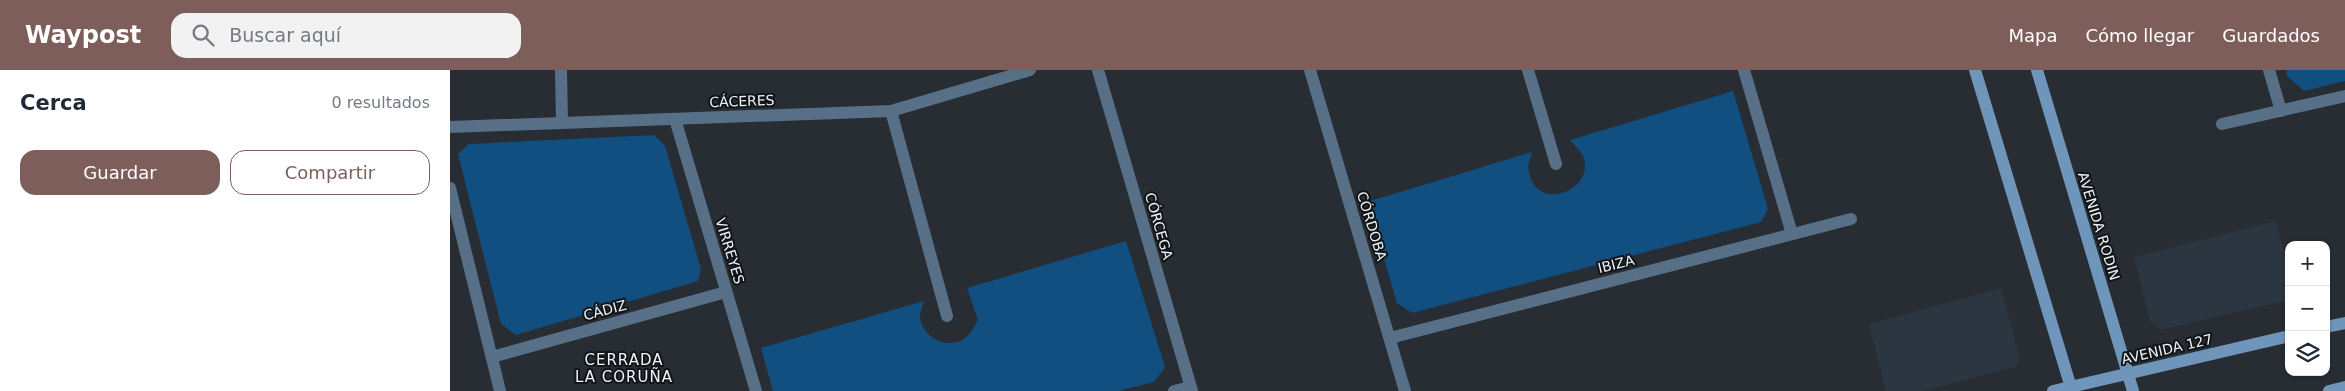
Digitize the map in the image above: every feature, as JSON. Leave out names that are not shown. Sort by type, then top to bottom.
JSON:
[{"type":"main road","points":[[1975,70],[2071,389]]},
{"type":"main road","name":"AVENIDA RODIN","points":[[2037,70],[2134,391]]},
{"type":"main road","points":[[2330,326],[2345,323]]},
{"type":"main road","name":"AVENIDA 127","points":[[2053,391],[2071,389],[2285,337]]},
{"type":"main road","points":[[2329,391],[2345,387]]},
{"type":"street","points":[[561,70],[562,123]]},
{"type":"street","name":"CÁCERES","points":[[450,127],[891,111],[1030,70]]},
{"type":"street","name":"CÓRCEGA","points":[[1098,70],[1191,389]]},
{"type":"street","name":"CÓRDOBA","points":[[1310,70],[1406,391]]},
{"type":"street","points":[[1528,70],[1556,164]]},
{"type":"street","points":[[1744,70],[1792,234]]},
{"type":"street","points":[[2268,70],[2280,111]]},
{"type":"street","points":[[2222,124],[2345,96]]},
{"type":"street","points":[[891,111],[947,316]]},
{"type":"street","name":"VIRREYES","points":[[674,119],[756,391]]},
{"type":"street","points":[[450,188],[500,391]]},
{"type":"street","name":"IBIZA","points":[[1390,338],[1851,219]]},
{"type":"street","name":"CÁDIZ","points":[[492,357],[726,292]]},
{"type":"street","points":[[1174,391],[1191,389]]},
{"type":"shaded area","points":[[2286,70],[2345,70],[2345,81],[2304,91],[2287,76]]},
{"type":"shaded area","points":[[1733,91],[1768,209],[1761,222],[1412,313],[1397,303],[1367,202],[1532,152],[1528,168],[1531,179],[1537,189],[1546,193],[1556,194],[1566,191],[1575,186],[1582,178],[1585,167],[1583,156],[1570,140]]},
{"type":"shaded area","points":[[654,135],[665,146],[701,269],[698,281],[516,335],[501,324],[458,154],[469,144]]},
{"type":"shaded area","points":[[2276,221],[2285,254],[2285,301],[2160,330],[2150,322],[2134,257]]},
{"type":"shaded area","points":[[1126,241],[1165,367],[1154,382],[1118,391],[773,391],[761,348],[924,301],[920,316],[921,322],[932,338],[944,343],[961,341],[972,330],[978,320],[967,288]]},
{"type":"shaded area","points":[[2001,288],[2020,359],[2015,367],[1923,391],[1886,391],[1869,324]]},
{"type":"district","name":"CERRADA LA CORUÑA","points":[[624,368]]}]
